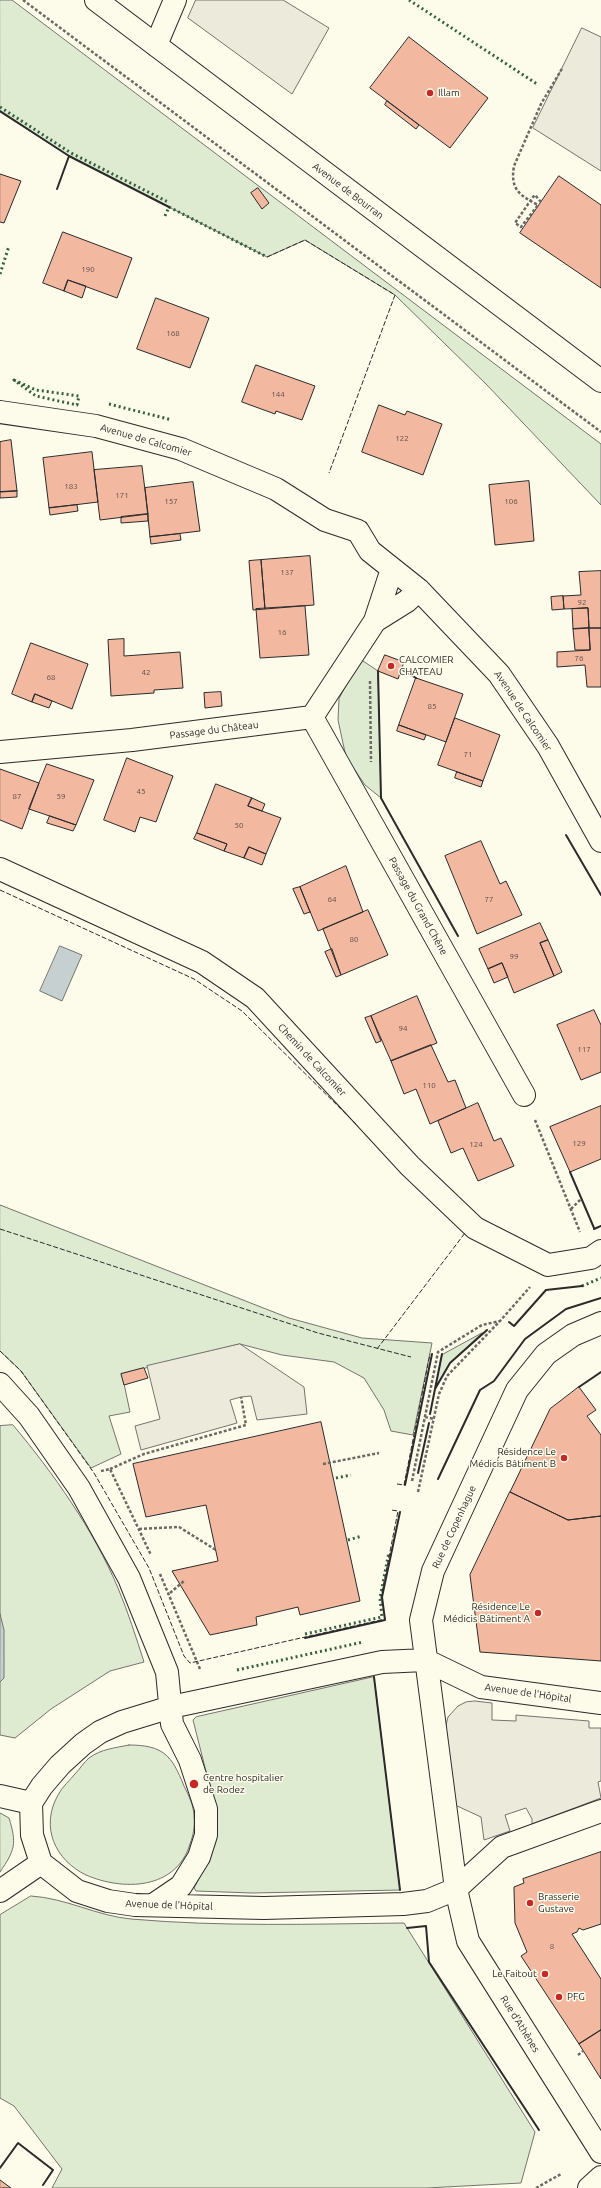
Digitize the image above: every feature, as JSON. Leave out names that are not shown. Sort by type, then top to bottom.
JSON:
[{"type":"street","name":"Avenue de Bourran","points":[[96,0],[601,381]]},
{"type":"street","points":[[156,45],[175,0]]},
{"type":"street","name":"Avenue de Calcomier","points":[[0,412],[96,426],[181,449],[276,489],[325,520],[358,531],[370,551],[419,590],[499,674],[548,746],[601,841]]},
{"type":"street","points":[[312,717],[375,621],[392,569]]},
{"type":"street","points":[[375,621],[407,601],[419,590]]},
{"type":"street","name":"Passage du Château","points":[[0,752],[132,740],[312,717]]},
{"type":"street","name":"Passage du Grand Chêne","points":[[312,717],[524,1095]]},
{"type":"street","name":"Chemin de Calcomier","points":[[0,869],[202,962],[255,998],[410,1166],[475,1228],[548,1265]]},
{"type":"street","points":[[548,1265],[591,1258],[601,1251]]},
{"type":"street","name":"Rue de Copenhague","points":[[456,1889],[421,1620],[433,1571],[517,1390],[546,1354],[574,1335],[601,1323]]},
{"type":"street","points":[[0,1384],[29,1416],[79,1488],[129,1578],[167,1672],[172,1724],[190,1760],[206,1809],[206,1835],[199,1857],[180,1886],[153,1905]]},
{"type":"street","name":"Avenue de l'Hôpital","points":[[31,1803],[42,1786],[60,1765],[83,1744],[100,1732],[122,1722],[171,1707],[382,1662],[425,1660],[481,1687],[601,1703]]},
{"type":"street","points":[[0,1796],[31,1803],[32,1835],[41,1863],[0,1891]]},
{"type":"street","name":"Avenue de l'Hôpital","points":[[41,1863],[77,1891],[108,1901],[153,1905],[264,1908],[403,1904],[427,1901],[456,1889],[502,1847],[601,1812]]},
{"type":"street","name":"Rue d'Athènes","points":[[456,1889],[468,1941],[601,2152]]},
{"type":"street","points":[[589,2188],[601,2177]]},
{"type":"path","points":[[23,0],[601,432]]},
{"type":"path","points":[[541,202],[535,195],[533,198],[529,203],[526,208],[515,223],[521,228],[538,205],[533,202],[528,200],[515,188],[512,175],[514,166],[541,104],[563,68]]},
{"type":"path","points":[[370,674],[371,767]]},
{"type":"path","points":[[524,1095],[582,1235]]},
{"type":"path","points":[[571,1209],[581,1199]]},
{"type":"path","points":[[418,1492],[440,1394],[447,1376],[500,1321],[548,1265]]},
{"type":"path","points":[[412,1481],[438,1352],[482,1325],[500,1321]]},
{"type":"path","points":[[110,1469],[144,1454],[246,1425],[241,1397]]},
{"type":"path","points":[[425,1417],[434,1419]]},
{"type":"path","points":[[323,1464],[379,1453]]},
{"type":"path","points":[[139,1529],[179,1527],[216,1550]]},
{"type":"path","points":[[170,1593],[184,1581]]},
{"type":"path","points":[[578,2055],[583,2051]]},
{"type":"path","points":[[536,2188],[561,2174]]},
{"type":"green space","points":[[0,0],[12,0],[601,444],[601,505],[486,384],[395,295],[305,240],[267,257],[69,156],[0,112]]},
{"type":"green space","points":[[360,659],[378,671],[381,798],[365,785],[346,757],[338,720],[339,699]]},
{"type":"green space","points":[[0,1205],[289,1318],[362,1338],[432,1343],[413,1435],[391,1431],[384,1410],[364,1378],[334,1362],[282,1355],[240,1344],[122,1374],[130,1412],[109,1416],[121,1454],[91,1468],[21,1371],[0,1351]]},
{"type":"green space","points":[[482,1333],[450,1363],[435,1388],[442,1355]]},
{"type":"green space","points":[[13,1425],[58,1483],[85,1523],[108,1566],[122,1597],[144,1662],[110,1671],[51,1709],[15,1738],[0,1735],[0,1426]]},
{"type":"green space","points":[[374,1677],[400,1890],[252,1893],[196,1891],[194,1888],[210,1858],[213,1799],[193,1720],[196,1717]]},
{"type":"green space","points":[[129,1745],[151,1747],[159,1750],[171,1760],[180,1776],[193,1809],[194,1831],[183,1859],[173,1870],[161,1878],[147,1883],[116,1883],[86,1875],[75,1869],[59,1852],[51,1830],[50,1819],[53,1807],[60,1792],[87,1760],[103,1751]]},
{"type":"green space","points":[[0,1813],[9,1818],[14,1841],[12,1852],[0,1872]]},
{"type":"green space","points":[[31,1896],[57,1900],[118,1917],[165,1922],[268,1924],[404,1923],[535,2132],[521,2183],[426,2188],[52,2188],[62,2169],[14,2106],[0,2098],[0,1915]]},
{"type":"shaded area","points":[[196,0],[283,0],[329,28],[292,94],[188,18]]},
{"type":"shaded area","points":[[582,28],[601,37],[601,171],[533,128]]},
{"type":"shaded area","points":[[60,946],[82,955],[62,1001],[40,991]]},
{"type":"shaded area","points":[[240,1344],[304,1387],[307,1414],[257,1420],[251,1396],[241,1397],[230,1400],[237,1423],[141,1450],[135,1426],[160,1419],[147,1366]]},
{"type":"shaded area","points":[[0,1614],[4,1630],[4,1678],[0,1682]]},
{"type":"shaded area","points":[[475,1701],[492,1703],[492,1720],[516,1721],[516,1715],[589,1721],[589,1728],[601,1728],[601,1781],[598,1782],[601,1798],[532,1824],[532,1819],[526,1808],[505,1815],[510,1831],[484,1840],[481,1817],[455,1805],[445,1729],[448,1717],[458,1706],[466,1702]]},
{"type":"building","name":"Illam","points":[[409,37],[488,98],[450,148],[370,88]]},
{"type":"building","points":[[387,101],[419,125],[416,129],[385,105]]},
{"type":"building","points":[[0,174],[21,181],[4,223],[0,222]]},
{"type":"building","points":[[559,176],[601,205],[601,288],[520,233]]},
{"type":"building","points":[[258,188],[269,203],[262,209],[251,193]]},
{"type":"building","points":[[63,232],[132,258],[117,298],[68,280],[64,291],[43,283]]},
{"type":"building","points":[[68,280],[86,286],[82,298],[64,291]]},
{"type":"building","points":[[156,298],[209,318],[190,368],[137,349]]},
{"type":"building","points":[[256,365],[315,386],[302,420],[276,411],[275,414],[242,402]]},
{"type":"building","points":[[379,405],[405,415],[407,411],[442,424],[423,475],[362,452]]},
{"type":"building","points":[[11,440],[17,491],[0,492],[0,442]]},
{"type":"building","points":[[92,452],[98,502],[49,508],[43,458]]},
{"type":"building","points":[[142,466],[148,514],[100,520],[94,470]]},
{"type":"building","points":[[529,481],[534,541],[495,545],[489,485]]},
{"type":"building","points":[[193,482],[200,531],[150,537],[145,488]]},
{"type":"building","points":[[17,491],[17,497],[0,498],[0,492]]},
{"type":"building","points":[[77,505],[78,511],[50,515],[49,508]]},
{"type":"building","points":[[148,514],[148,521],[121,523],[121,517]]},
{"type":"building","points":[[180,534],[181,540],[151,544],[150,537]]},
{"type":"building","points":[[310,556],[314,605],[265,609],[261,560]]},
{"type":"building","points":[[261,560],[265,609],[253,610],[249,561]]},
{"type":"building","points":[[601,571],[601,628],[589,628],[588,608],[564,609],[563,596],[581,595],[579,572]]},
{"type":"building","points":[[563,596],[564,609],[552,610],[551,597]]},
{"type":"building","points":[[305,606],[309,655],[260,658],[256,609]]},
{"type":"building","points":[[588,608],[589,628],[573,629],[572,609]]},
{"type":"building","points":[[589,628],[601,628],[601,687],[587,687],[585,665],[557,667],[557,652],[590,650]]},
{"type":"building","points":[[589,628],[590,650],[575,650],[573,629]]},
{"type":"building","points":[[124,639],[124,656],[180,652],[183,688],[154,690],[154,693],[111,696],[108,640]]},
{"type":"building","points":[[31,643],[88,664],[72,709],[35,694],[32,702],[12,694]]},
{"type":"building","name":"CALCOMIER CHATEAU","points":[[385,655],[404,662],[398,679],[378,671]]},
{"type":"building","points":[[416,678],[463,694],[446,742],[399,725]]},
{"type":"building","points":[[221,692],[222,706],[205,708],[204,693]]},
{"type":"building","points":[[35,694],[52,701],[49,708],[32,702]]},
{"type":"building","points":[[455,718],[500,735],[483,781],[438,765]]},
{"type":"building","points":[[399,725],[426,735],[424,740],[397,731]]},
{"type":"building","points":[[127,758],[173,776],[156,822],[140,817],[135,832],[104,820]]},
{"type":"building","points":[[47,764],[94,780],[76,825],[29,809]]},
{"type":"building","points":[[0,769],[39,783],[22,829],[0,820]]},
{"type":"building","points":[[457,772],[483,781],[481,787],[455,778]]},
{"type":"building","points":[[216,784],[252,798],[248,806],[281,818],[266,854],[249,847],[244,858],[224,851],[227,844],[197,833]]},
{"type":"building","points":[[252,798],[265,804],[262,811],[248,806]]},
{"type":"building","points":[[50,816],[76,825],[73,831],[47,823]]},
{"type":"building","points":[[197,833],[227,844],[224,851],[194,839]]},
{"type":"building","points":[[481,841],[500,884],[506,881],[522,915],[477,934],[445,856]]},
{"type":"building","points":[[249,847],[266,854],[262,865],[244,858]]},
{"type":"building","points":[[346,866],[363,912],[318,931],[300,887]]},
{"type":"building","points":[[300,887],[310,912],[304,914],[293,889]]},
{"type":"building","points":[[368,910],[388,955],[341,975],[323,929]]},
{"type":"building","points":[[540,923],[548,940],[540,943],[554,976],[514,993],[502,963],[488,969],[479,949]]},
{"type":"building","points":[[548,940],[562,972],[554,976],[540,943]]},
{"type":"building","points":[[332,949],[341,975],[336,977],[325,952]]},
{"type":"building","points":[[502,963],[508,977],[494,983],[488,969]]},
{"type":"building","points":[[417,996],[437,1043],[391,1061],[371,1016]]},
{"type":"building","points":[[594,1010],[601,1025],[601,1072],[581,1080],[557,1025]]},
{"type":"building","points":[[371,1016],[381,1041],[376,1043],[365,1018]]},
{"type":"building","points":[[431,1045],[448,1082],[455,1080],[466,1108],[430,1124],[416,1089],[404,1094],[391,1061]]},
{"type":"building","points":[[478,1103],[494,1141],[501,1138],[514,1166],[478,1181],[463,1148],[451,1153],[438,1121]]},
{"type":"building","points":[[601,1106],[601,1159],[570,1172],[550,1127]]},
{"type":"building","points":[[144,1368],[148,1378],[124,1385],[121,1374]]},
{"type":"building","name":"Résidence Le Médicis Bâtiment B","points":[[579,1387],[596,1410],[587,1416],[601,1435],[601,1516],[568,1520],[510,1492],[550,1409]]},
{"type":"building","points":[[321,1422],[360,1601],[300,1615],[298,1607],[256,1617],[257,1625],[210,1635],[172,1571],[218,1561],[206,1505],[146,1517],[133,1464]]},
{"type":"building","name":"Résidence Le Médicis Bâtiment A","points":[[510,1492],[568,1520],[601,1516],[601,1661],[480,1652],[470,1575]]},
{"type":"building","points":[[601,1852],[601,1924],[583,1930],[579,1928],[577,1932],[572,1934],[601,1979],[601,2030],[579,2044],[521,1956],[527,1952],[515,1923],[514,1887],[524,1883],[523,1879]]},
{"type":"building","points":[[601,2030],[601,2079],[579,2044]]},
{"type":"building","points":[[0,2180],[11,2188],[0,2188]]},
{"type":"hedge","points":[[409,0],[537,84]]},
{"type":"hedge","points":[[0,107],[71,153],[168,202]]},
{"type":"hedge","points":[[165,216],[169,207],[267,257]]},
{"type":"hedge","points":[[0,274],[9,246]]},
{"type":"hedge","points":[[14,380],[36,390],[79,396],[77,405],[36,396],[14,380]]},
{"type":"hedge","points":[[109,404],[172,420]]},
{"type":"hedge","points":[[582,1286],[601,1278]]},
{"type":"hedge","points":[[336,1478],[351,1475]]},
{"type":"hedge","points":[[348,1540],[362,1536]]},
{"type":"hedge","points":[[305,1634],[382,1617],[380,1598],[389,1552]]},
{"type":"hedge","points":[[237,1670],[363,1642]]},
{"type":"fence","points":[[267,257],[305,240],[395,295],[329,473]]},
{"type":"fence","points":[[0,890],[194,979],[242,1011],[358,1126]]},
{"type":"fence","points":[[0,1229],[318,1333],[411,1357]]},
{"type":"fence","points":[[377,1349],[465,1233]]},
{"type":"fence","points":[[0,1351],[21,1371],[94,1473],[149,1568],[184,1656],[190,1663],[385,1619],[381,1597],[398,1511],[391,1510]]},
{"type":"fence","points":[[397,1484],[404,1485],[430,1354]]},
{"type":"wall","points":[[0,111],[69,156],[169,207]]},
{"type":"wall","points":[[57,189],[69,156]]},
{"type":"wall","points":[[401,669],[416,678]]},
{"type":"wall","points":[[378,671],[381,798],[458,936]]},
{"type":"wall","points":[[566,835],[601,895]]},
{"type":"wall","points":[[570,1172],[594,1228]]},
{"type":"wall","points":[[594,1229],[601,1226]]},
{"type":"wall","points":[[509,1322],[514,1326],[546,1290],[582,1286]]},
{"type":"wall","points":[[438,1479],[480,1390],[494,1381],[525,1339],[566,1309],[601,1298]]},
{"type":"wall","points":[[435,1389],[450,1363],[487,1330]]},
{"type":"wall","points":[[405,1485],[432,1354]]},
{"type":"wall","points":[[430,1414],[442,1354]]},
{"type":"wall","points":[[579,1387],[601,1372]]},
{"type":"wall","points":[[418,1473],[429,1423]]},
{"type":"wall","points":[[305,1638],[385,1620],[382,1597],[400,1512]]},
{"type":"wall","points":[[374,1677],[400,1890]]},
{"type":"wall","points":[[407,1928],[426,1926],[429,1962],[539,2130]]},
{"type":"wall","points":[[0,2168],[18,2143],[53,2170],[43,2185]]},
{"type":"place","name":"Illam","points":[[430,93]]},
{"type":"place","name":"CALCOMIER CHATEAU","points":[[391,666]]},
{"type":"place","name":"Résidence Le Médicis Bâtiment B","points":[[564,1458]]},
{"type":"place","name":"Résidence Le Médicis Bâtiment A","points":[[538,1613]]},
{"type":"place","name":"Centre hospitalier de Rodez","points":[[194,1784]]},
{"type":"place","name":"Brasserie Gustave","points":[[530,1903]]},
{"type":"place","name":"Le Faitout","points":[[545,1974]]},
{"type":"place","name":"PFG","points":[[559,1997]]}]
